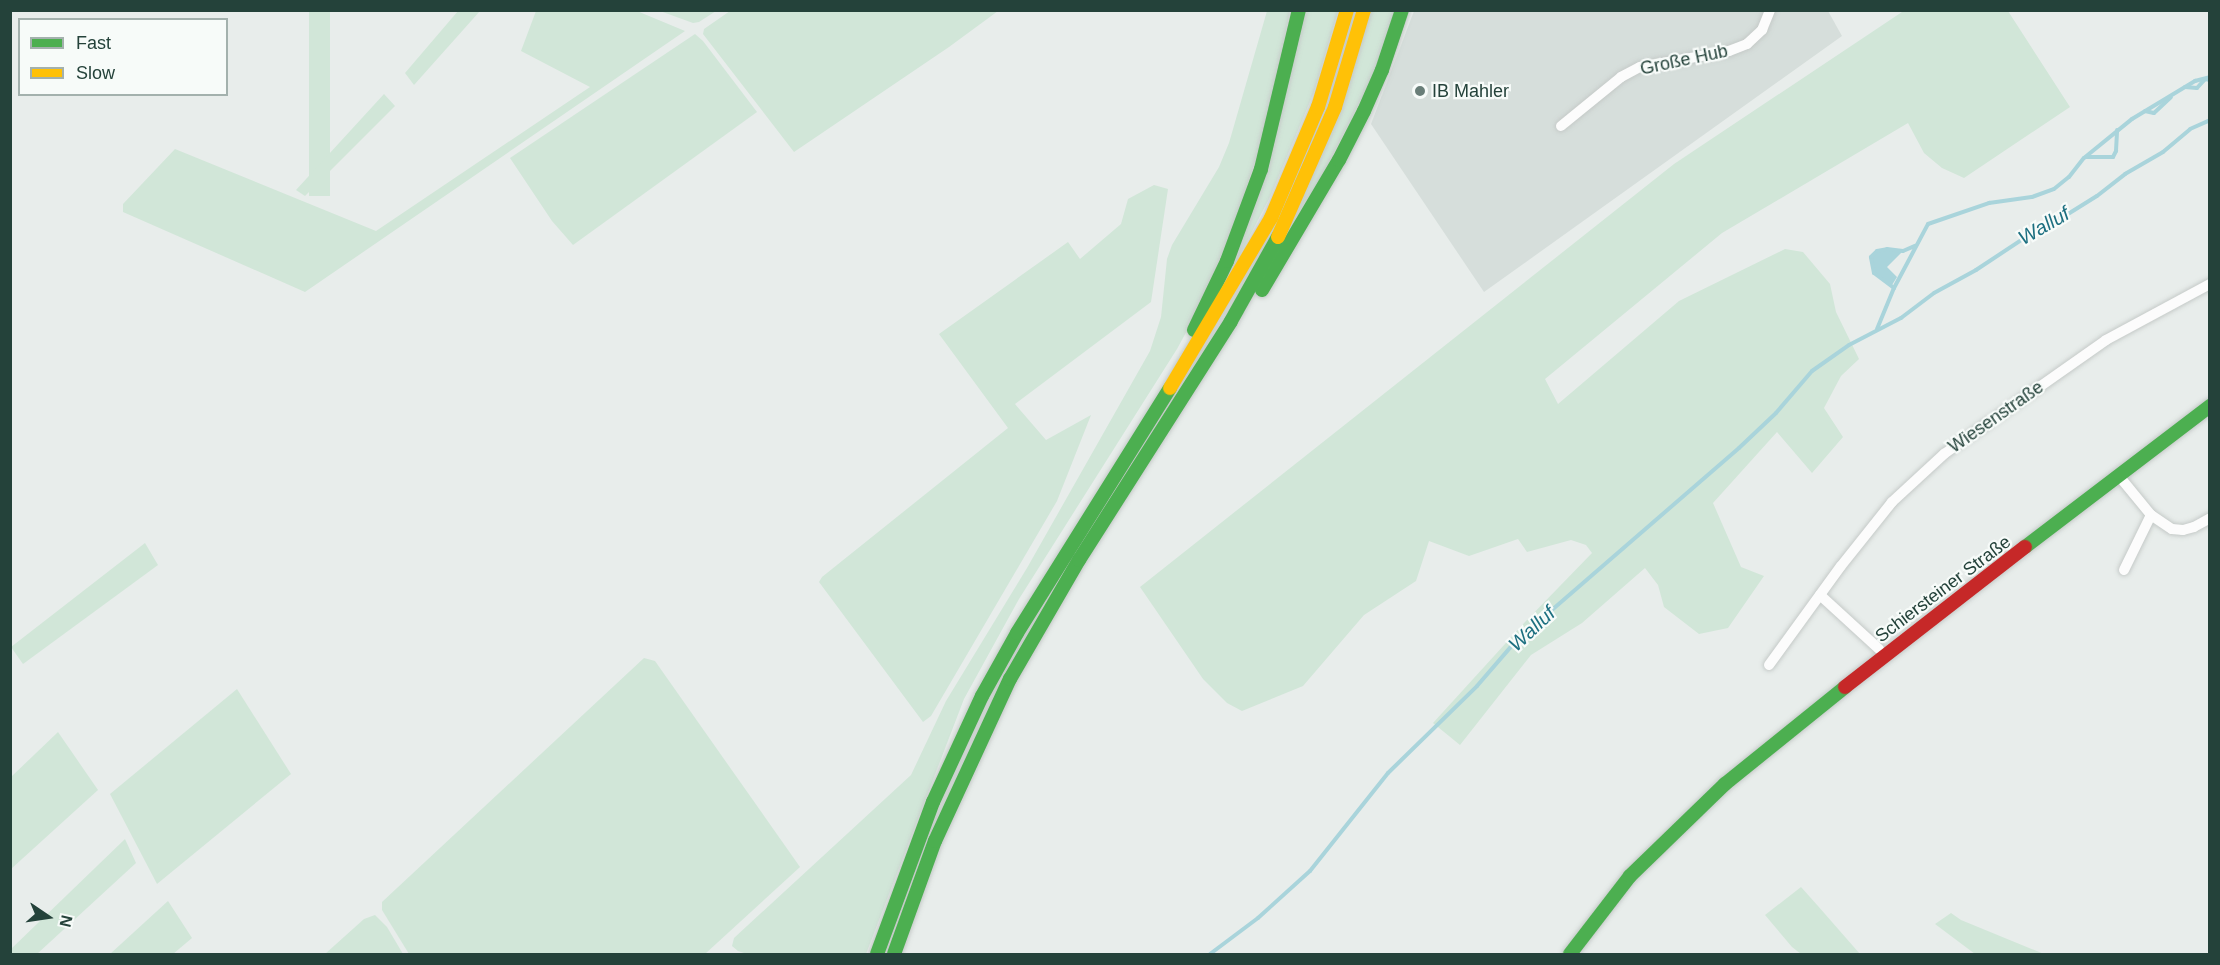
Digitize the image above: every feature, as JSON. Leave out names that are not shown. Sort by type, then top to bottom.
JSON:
[{"type":"main road","points":[[1147,424],[1198,323],[1245,216],[1272,129],[1299,10]]},
{"type":"main road","points":[[877,954],[933,802],[982,696],[1023,623],[1243,271],[1271,218],[1318,107],[1347,10]]},
{"type":"main road","points":[[894,954],[943,821],[1010,679],[1080,560],[1198,375],[1262,267],[1313,165],[1335,107],[1364,10]]},
{"type":"main road","points":[[1198,375],[1249,310],[1339,160],[1382,70],[1402,10]]},
{"type":"main road","name":"Schiersteiner Straße","points":[[1570,954],[1630,876],[1701,805],[1884,655],[2210,406]]},
{"type":"street","name":"Große Hub","points":[[1561,126],[1622,77],[1640,67],[1729,51],[1747,44],[1762,30],[1770,10]]},
{"type":"street","name":"Wiesenstraße","points":[[1769,665],[1892,502],[1944,454],[2106,340],[2210,284]]},
{"type":"street","points":[[2118,476],[2151,515],[2172,529],[2183,530],[2210,518]]},
{"type":"street","points":[[2124,570],[2151,515]]},
{"type":"street","points":[[1820,595],[1879,649]]},
{"type":"shaded area","points":[[1414,11],[1828,11],[1842,36],[1484,292],[1371,124]]},
{"type":"green space","points":[[1905,10],[2008,11],[2070,107],[1964,178],[1942,168],[1924,153],[1908,123],[1722,233],[1545,379],[1558,404],[1679,301],[1785,249],[1803,252],[1830,284],[1836,312],[1859,359],[1841,376],[1824,408],[1843,437],[1812,473],[1777,432],[1713,503],[1741,567],[1764,576],[1728,628],[1699,634],[1664,607],[1658,585],[1645,568],[1582,623],[1531,655],[1460,745],[1433,723],[1525,622],[1592,553],[1586,545],[1571,540],[1527,552],[1518,539],[1469,556],[1429,541],[1416,581],[1364,615],[1303,686],[1242,711],[1227,703],[1203,679],[1140,587],[1674,164]]},
{"type":"green space","points":[[309,11],[330,11],[330,196],[309,196]]},
{"type":"green space","points":[[458,11],[480,11],[414,85],[405,73]]},
{"type":"green space","points":[[536,11],[637,11],[685,31],[305,292],[123,212],[123,204],[175,149],[376,231],[590,87],[521,51]]},
{"type":"green space","points":[[660,11],[716,11],[699,22],[693,23]]},
{"type":"green space","points":[[730,11],[998,11],[794,152],[703,34],[704,29]]},
{"type":"green space","points":[[1267,11],[1290,11],[1267,124],[1234,226],[1195,316],[1177,349],[1019,599],[964,699],[866,954],[747,954],[738,951],[732,946],[734,938],[911,775],[946,701],[1027,568],[1150,351],[1161,317],[1167,259],[1172,245],[1219,167],[1229,143]]},
{"type":"green space","points":[[1303,11],[1338,11],[1314,92],[1270,197],[1236,262]]},
{"type":"green space","points":[[1370,11],[1395,11],[1372,78],[1318,184],[1295,216]]},
{"type":"green space","points":[[695,34],[703,41],[757,112],[573,245],[552,221],[510,158]]},
{"type":"green space","points":[[384,94],[395,106],[305,196],[296,190]]},
{"type":"green space","points":[[1154,185],[1168,189],[1151,302],[1015,404],[1046,440],[1091,415],[1057,501],[931,716],[923,722],[819,582],[822,577],[1008,428],[939,334],[1068,242],[1080,259],[1121,224],[1128,199]]},
{"type":"green space","points":[[145,543],[158,565],[23,664],[11,647]]},
{"type":"green space","points":[[644,658],[655,661],[800,867],[705,954],[409,954],[382,910],[382,902]]},
{"type":"green space","points":[[237,689],[291,774],[157,884],[110,794]]},
{"type":"green space","points":[[58,732],[98,790],[11,869],[11,777]]},
{"type":"green space","points":[[125,839],[136,863],[37,954],[11,954],[11,949]]},
{"type":"green space","points":[[1801,887],[1860,954],[1801,954],[1792,947],[1765,915]]},
{"type":"green space","points":[[168,901],[192,938],[173,954],[110,954]]},
{"type":"green space","points":[[1951,913],[1961,920],[2044,954],[1975,954],[1935,924]]},
{"type":"green space","points":[[375,915],[387,927],[403,954],[325,954],[364,919]]},
{"type":"water","points":[[1887,249],[1903,251],[1887,267],[1897,277],[1892,285],[1874,273],[1871,263],[1871,257],[1877,251]]},
{"type":"waterway","name":"Walluf","points":[[1877,329],[1894,288],[1928,224],[1989,203],[2032,197],[2054,189],[2069,177],[2084,158],[2132,119],[2195,81],[2210,77]]},
{"type":"waterway","name":"Walluf","points":[[2185,87],[2197,88],[2205,79],[2210,80]]},
{"type":"waterway","name":"Walluf","points":[[2145,111],[2154,113],[2171,97]]},
{"type":"waterway","name":"Walluf","points":[[1210,954],[1258,918],[1310,871],[1388,773],[1477,686],[1515,642],[1739,448],[1776,413],[1812,371],[1849,345],[1901,318],[1934,293],[1976,270],[2044,225],[2068,214],[2097,196],[2125,174],[2163,152],[2190,129],[2210,120]]},
{"type":"waterway","name":"Walluf","points":[[2086,157],[2113,157],[2116,151],[2117,130]]},
{"type":"waterway","name":"Walluf","points":[[1894,288],[1874,273],[1871,257],[1877,251],[1887,249],[1903,251],[1915,246]]},
{"type":"traffic: fast","points":[[1194,330],[1227,261],[1261,169],[1299,10]]},
{"type":"traffic: fast","points":[[1262,290],[1339,160],[1364,111],[1382,70],[1402,10]]},
{"type":"traffic: fast","points":[[894,954],[935,841],[1010,679],[1079,560],[1231,321],[1278,237]]},
{"type":"traffic: fast","points":[[877,954],[933,802],[982,696],[1017,633],[1170,388]]},
{"type":"traffic: fast","points":[[2025,547],[2210,406]]},
{"type":"traffic: fast","points":[[1570,954],[1630,876],[1725,784],[1845,687]]},
{"type":"traffic: slow","points":[[1170,388],[1271,218],[1318,107],[1347,10]]},
{"type":"traffic: slow","points":[[1278,237],[1335,107],[1364,10]]},
{"type":"traffic: jam","points":[[1845,687],[2025,547]]},
{"type":"place","name":"IB Mahler","points":[[1420,91]]}]
